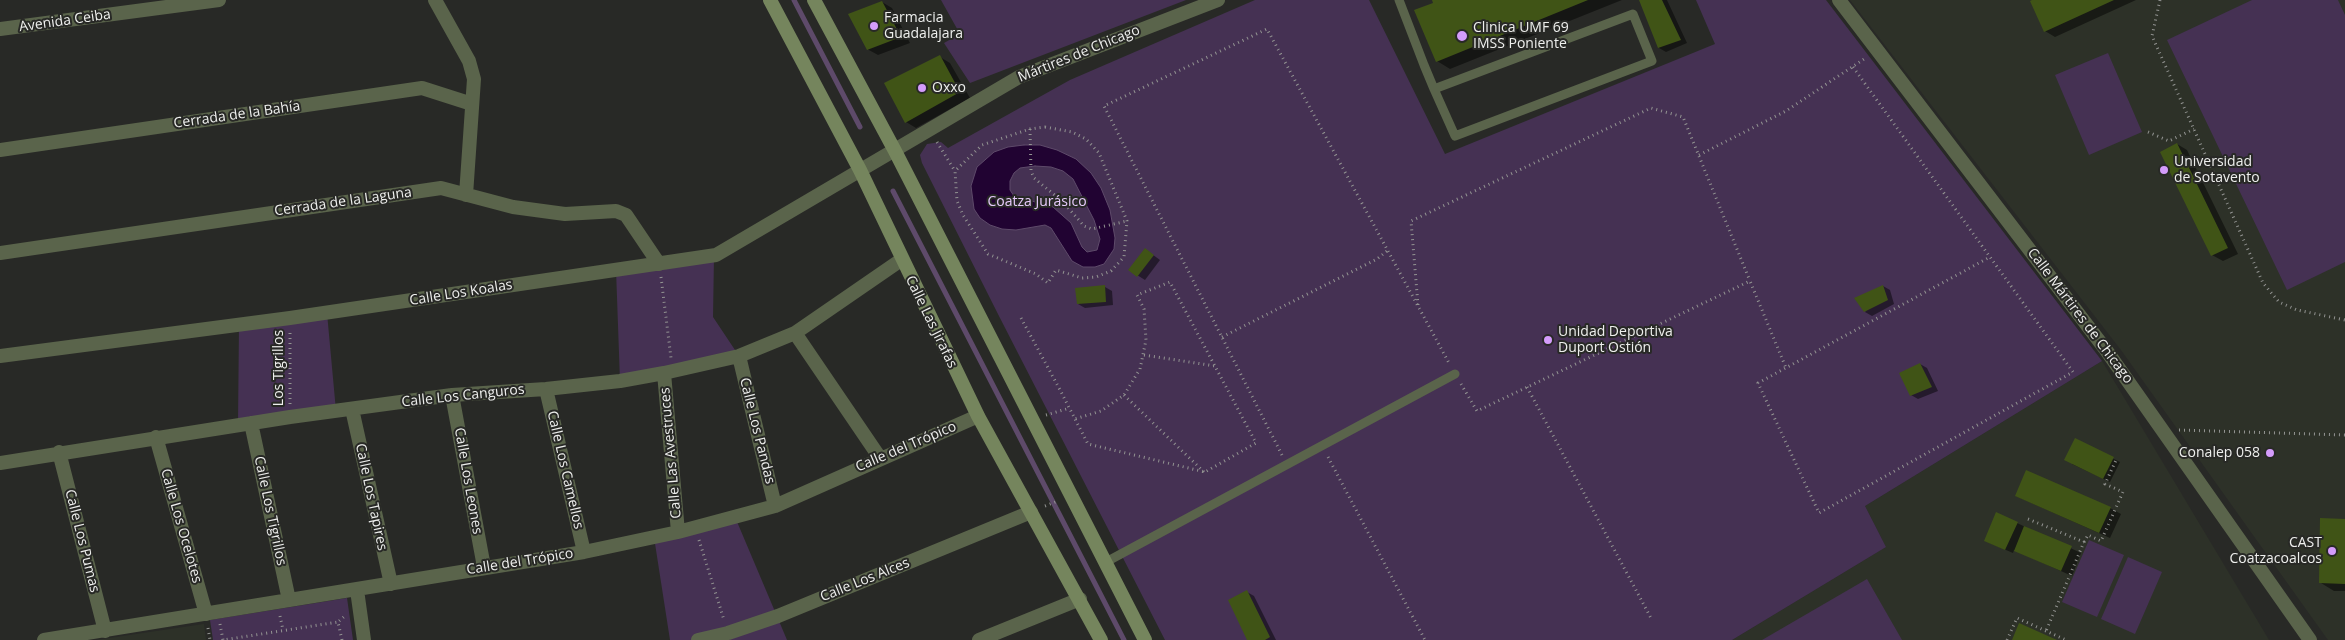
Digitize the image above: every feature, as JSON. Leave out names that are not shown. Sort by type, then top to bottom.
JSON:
[{"type":"main road","name":"Calle Las Jirafas","points":[[770,0],[860,170],[901,260],[978,416],[1101,640]]},
{"type":"main road","points":[[814,0],[895,151],[1034,419],[1145,640]]},
{"type":"street","name":"Avenida Ceiba","points":[[0,29],[219,0]]},
{"type":"street","points":[[435,0],[469,61],[474,80],[466,194]]},
{"type":"street","name":"Mártires de Chicago","points":[[895,151],[1018,78],[1218,0]]},
{"type":"street","name":"Calle Mártires de Chicago","points":[[1839,0],[2100,342],[2164,429],[2310,640]]},
{"type":"street","name":"Cerrada de la Bahía","points":[[0,150],[422,88],[472,104]]},
{"type":"street","name":"Calle Los Koalas","points":[[0,356],[290,318],[716,254],[895,151]]},
{"type":"street","name":"Cerrada de la Laguna","points":[[0,253],[441,188],[513,208],[565,214],[616,211],[626,215],[659,264]]},
{"type":"street","name":"Calle Los Canguros","points":[[0,463],[156,437],[452,394],[620,381],[668,372],[739,356],[795,333],[901,260]]},
{"type":"street","points":[[795,333],[880,458]]},
{"type":"street","name":"Calle Los Pandas","points":[[739,356],[775,506]]},
{"type":"street","name":"Calle Las Avestruces","points":[[668,372],[678,532]]},
{"type":"street","name":"Calle Los Camellos","points":[[546,388],[584,552]]},
{"type":"street","name":"Calle Los Leones","points":[[452,394],[484,567]]},
{"type":"street","name":"Calle Los Tapires","points":[[352,409],[390,584]]},
{"type":"street","name":"Calle del Trópico","points":[[44,640],[584,552],[678,532],[775,506],[978,416]]},
{"type":"street","name":"Calle Los Tigrillos","points":[[251,423],[289,600]]},
{"type":"street","name":"Calle Los Ocelotes","points":[[156,437],[212,613]]},
{"type":"street","name":"Calle Los Pumas","points":[[59,452],[105,631]]},
{"type":"street","name":"Calle Los Alces","points":[[698,640],[728,633],[778,616],[1031,512]]},
{"type":"street","points":[[357,590],[364,640]]},
{"type":"street","points":[[980,640],[1080,600]]},
{"type":"lane","points":[[1400,0],[1434,89],[1455,136],[1652,61],[1633,14],[1434,89]]},
{"type":"lane","points":[[1106,562],[1455,374]]},
{"type":"path","points":[[2160,0],[2152,36],[2263,283],[2279,302],[2297,310],[2345,320]]},
{"type":"path","points":[[1286,464],[1104,106],[1266,29],[1477,412],[1750,281]]},
{"type":"path","points":[[1699,155],[1786,111],[1877,49]]},
{"type":"path","points":[[1853,67],[2073,372],[1819,513],[1758,383],[1990,257]]},
{"type":"path","points":[[1418,308],[1411,221],[1651,108],[1683,117],[1786,368]]},
{"type":"path","points":[[930,130],[955,171],[957,201],[963,215],[988,254],[1036,274],[1048,283],[1056,270],[1082,278],[1096,277],[1111,271],[1124,257],[1128,221],[1099,154],[1092,144],[1072,132],[1058,128],[1030,128],[982,145],[955,171]]},
{"type":"path","points":[[1030,128],[1031,171],[1034,178],[1063,202],[1084,226],[1092,229],[1128,221]]},
{"type":"path","points":[[2148,132],[2169,141],[2194,128]]},
{"type":"path","points":[[1222,337],[1377,258],[1387,251]]},
{"type":"path","points":[[659,264],[668,372]]},
{"type":"path","points":[[1021,318],[1088,444],[1205,472],[1256,443],[1170,282],[1137,295],[1144,309],[1147,328],[1144,355],[1133,382],[1124,395],[1101,411],[1075,419]]},
{"type":"path","name":"Los Tigrillos","points":[[290,318],[290,417]]},
{"type":"path","points":[[1144,355],[1215,366]]},
{"type":"path","points":[[1527,387],[1652,620]]},
{"type":"path","points":[[1124,395],[1205,472]]},
{"type":"path","points":[[1034,419],[1070,408]]},
{"type":"path","points":[[2164,429],[2345,435]]},
{"type":"path","points":[[1322,445],[1425,640]]},
{"type":"path","points":[[2046,631],[2084,542],[2088,535],[2101,541],[2123,492],[2105,484],[2117,458]]},
{"type":"path","points":[[2028,518],[2084,542]]},
{"type":"path","points":[[695,527],[728,633]]},
{"type":"path","points":[[212,613],[223,640],[338,622]]},
{"type":"path","points":[[2007,640],[2017,618],[2066,640]]},
{"type":"shaded area","name":"Universidad de Sotavento","points":[[1850,0],[2345,0],[2345,640],[2328,640],[2121,350]]},
{"type":"shaded area","points":[[1040,145],[1057,150],[1076,159],[1091,173],[1101,188],[1110,210],[1115,238],[1114,249],[1104,264],[1095,267],[1083,267],[1072,261],[1051,228],[1045,225],[1016,230],[1002,229],[990,225],[980,218],[974,209],[971,186],[977,167],[994,152],[1008,147]],"holes":[[[1035,166],[1051,167],[1063,171],[1073,179],[1094,220],[1100,239],[1097,250],[1087,252],[1082,247],[1071,223],[1053,207],[1014,196],[1010,190],[1010,181],[1014,173],[1020,168]]]},
{"type":"shaded area","points":[[2102,361],[2269,640],[1732,640],[1886,547],[1865,506]]},
{"type":"shaded area","points":[[204,624],[206,640],[96,640]]},
{"type":"green space","points":[[941,0],[1186,0],[970,83],[944,43],[960,34]]},
{"type":"green space","name":"Unidad Deportiva Duport Ostión","points":[[1255,0],[1369,0],[1445,154],[1715,44],[1696,0],[1826,0],[2102,361],[1865,506],[1886,547],[1732,640],[1165,640],[1000,318],[922,163],[920,155],[927,144],[941,142],[948,148],[1070,80]]},
{"type":"green space","points":[[2252,0],[2338,0],[2345,15],[2345,262],[2287,290],[2167,40]]},
{"type":"green space","points":[[2108,53],[2142,132],[2089,155],[2055,75]]},
{"type":"green space","points":[[714,255],[713,317],[739,356],[620,381],[616,269]]},
{"type":"green space","points":[[327,313],[336,411],[238,425],[239,325]]},
{"type":"green space","points":[[735,517],[787,640],[670,640],[654,537]]},
{"type":"green space","points":[[2089,540],[2124,555],[2097,617],[2062,602]]},
{"type":"green space","points":[[2128,557],[2162,572],[2135,634],[2101,619]]},
{"type":"green space","points":[[1867,579],[1902,640],[1762,640]]},
{"type":"green space","points":[[347,598],[353,640],[213,640],[210,620]]},
{"type":"building","name":"Clinica UMF 69 IMSS Poniente","points":[[1432,0],[1588,0],[1436,62],[1414,10],[1433,3]]},
{"type":"building","points":[[1639,0],[1662,0],[1681,40],[1658,48]]},
{"type":"building","points":[[2114,0],[2044,32],[2030,1]]},
{"type":"building","name":"Farmacia Guadalajara","points":[[882,1],[901,37],[867,50],[848,14]]},
{"type":"building","name":"Oxxo","points":[[940,55],[960,92],[905,123],[884,83]]},
{"type":"building","points":[[2177,143],[2228,248],[2211,256],[2160,152]]},
{"type":"building","points":[[1145,248],[1154,255],[1137,277],[1128,270]]},
{"type":"building","points":[[1105,285],[1106,302],[1077,304],[1075,288]]},
{"type":"building","points":[[1883,285],[1888,300],[1864,312],[1854,298]]},
{"type":"building","points":[[1920,363],[1932,387],[1910,396],[1899,373]]},
{"type":"building","points":[[2075,438],[2114,457],[2103,479],[2064,460]]},
{"type":"building","points":[[2026,470],[2111,507],[2099,533],[2015,496]]},
{"type":"building","points":[[1996,512],[2018,522],[2005,550],[1984,541]]},
{"type":"building","name":"CAST Coatzacoalcos","points":[[2320,518],[2345,519],[2345,584],[2319,583]]},
{"type":"building","points":[[2024,526],[2072,546],[2061,571],[2014,551]]},
{"type":"building","points":[[1247,590],[1270,637],[1265,640],[1247,640],[1228,600]]},
{"type":"building","points":[[2019,623],[2057,640],[2012,640]]},
{"type":"waterway","points":[[794,0],[860,127]]},
{"type":"waterway","points":[[893,191],[1124,640]]},
{"type":"place","name":"Farmacia Guadalajara","points":[[874,26]]},
{"type":"place","name":"Clinica UMF 69 IMSS Poniente","points":[[1462,36]]},
{"type":"place","name":"Oxxo","points":[[922,88]]},
{"type":"place","name":"Universidad de Sotavento","points":[[2164,170]]},
{"type":"place","name":"Unidad Deportiva Duport Ostión","points":[[1548,340]]},
{"type":"place","name":"Conalep 058","points":[[2270,453]]},
{"type":"place","name":"CAST Coatzacoalcos","points":[[2332,551]]},
{"type":"park label","name":"Coatza Jurásico","points":[[1037,202]]}]
